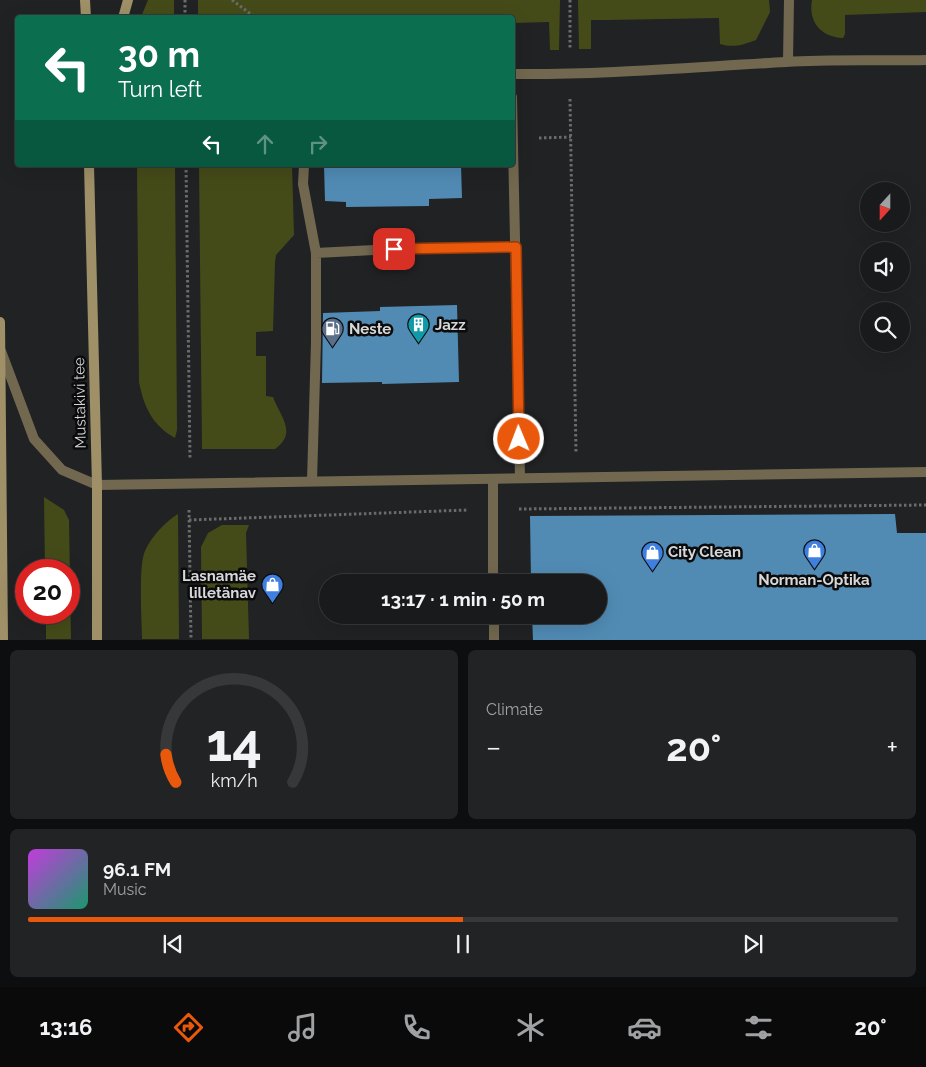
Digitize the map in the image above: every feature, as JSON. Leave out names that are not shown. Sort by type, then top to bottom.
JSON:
[{"type":"main road","points":[[85,0],[86,15]]},
{"type":"main road","points":[[124,15],[128,0]]},
{"type":"main road","name":"Mustakivi tee","points":[[90,167],[97,485],[97,640]]},
{"type":"main road","points":[[0,322],[3,640]]},
{"type":"lane","points":[[788,61],[790,0]]},
{"type":"lane","points":[[515,74],[570,75],[788,61],[926,60]]},
{"type":"lane","points":[[304,167],[303,184],[316,253],[316,342],[312,481]]},
{"type":"lane","points":[[514,167],[520,478]]},
{"type":"lane","points":[[316,253],[414,248],[516,247]]},
{"type":"lane","points":[[0,350],[34,439],[62,470],[97,485],[926,472]]},
{"type":"lane","points":[[493,479],[493,574]]},
{"type":"lane","points":[[494,624],[494,640]]},
{"type":"path","points":[[185,0],[185,15]]},
{"type":"path","points":[[232,0],[252,15]]},
{"type":"path","points":[[570,0],[577,508]]},
{"type":"path","points":[[515,138],[571,137]]},
{"type":"path","points":[[186,167],[191,640]]},
{"type":"path","points":[[189,520],[493,509],[926,505]]},
{"type":"green space","points":[[148,0],[174,0],[174,15],[142,15]]},
{"type":"green space","points":[[198,0],[560,0],[559,50],[550,50],[549,22],[515,23],[515,15],[198,15]]},
{"type":"green space","points":[[578,0],[769,0],[770,12],[756,40],[738,45],[720,44],[719,18],[591,20],[591,49],[579,49]]},
{"type":"green space","points":[[812,0],[926,0],[926,12],[845,15],[845,34],[843,38],[828,35],[818,27],[812,15]]},
{"type":"green space","points":[[137,167],[175,167],[177,430],[175,438],[160,427],[150,414],[139,382]]},
{"type":"green space","points":[[199,167],[292,167],[294,235],[276,255],[273,331],[256,332],[256,356],[266,356],[266,396],[273,397],[283,418],[286,431],[285,437],[282,443],[275,449],[202,449]]},
{"type":"green space","points":[[44,497],[64,510],[69,520],[70,559],[45,559]]},
{"type":"green space","points":[[178,514],[179,639],[142,639],[141,580],[145,551],[163,526]]},
{"type":"green space","points":[[222,525],[249,525],[246,533],[249,639],[202,639],[201,547],[208,533]]},
{"type":"green space","points":[[46,624],[71,624],[71,639],[46,639]]},
{"type":"building","points":[[324,167],[461,167],[462,198],[429,199],[429,206],[346,207],[346,202],[325,201]]},
{"type":"building","points":[[457,305],[459,382],[322,383],[323,313],[380,311],[380,307]]},
{"type":"building","points":[[895,514],[897,533],[926,533],[926,640],[533,640],[532,624],[607,624],[607,574],[531,574],[530,516]]},
{"type":"place","name":"Jazz","points":[[419,344]]},
{"type":"place","name":"Neste","points":[[333,348]]},
{"type":"place","name":"Norman-Optika","points":[[814,570]]},
{"type":"place","name":"City Clean","points":[[652,571]]},
{"type":"place","name":"Lasnamäe lilletänav","points":[[272,604]]},
{"type":"route","points":[[394,249],[516,247],[519,439]]}]
